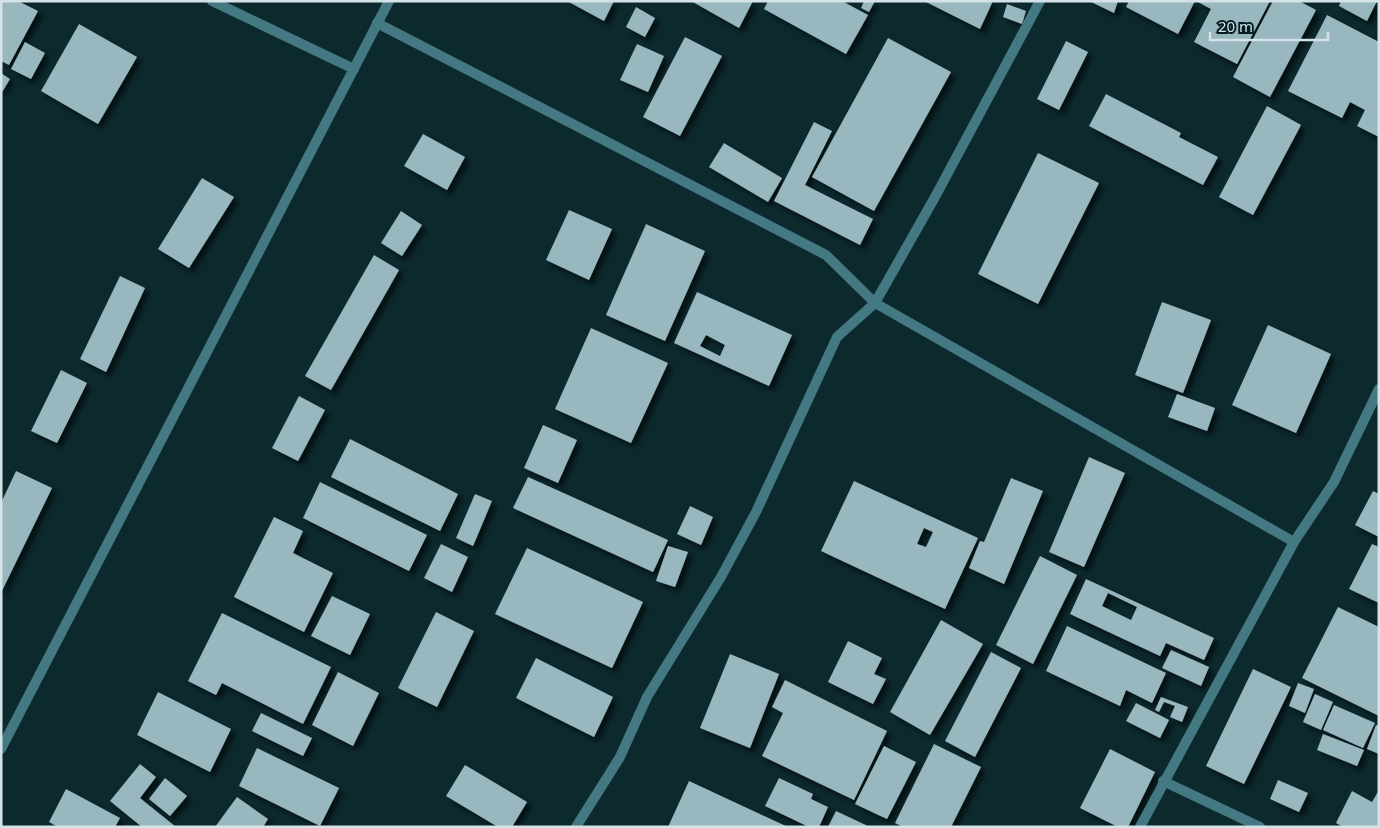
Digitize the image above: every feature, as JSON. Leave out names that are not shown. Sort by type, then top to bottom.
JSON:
[{"type":"street","points":[[212,1],[354,69]]},
{"type":"street","points":[[1,749],[389,1]]},
{"type":"street","points":[[576,827],[620,757],[647,698],[720,577],[756,512],[837,337],[875,303],[935,197],[1040,1]]},
{"type":"street","points":[[377,23],[826,255],[875,303],[1294,542]]},
{"type":"street","points":[[1140,827],[1294,542],[1334,482],[1379,390]]},
{"type":"street","points":[[1163,782],[1260,827]]},
{"type":"building","points":[[1,1],[18,1],[38,11],[9,65],[1,61]]},
{"type":"building","points":[[567,1],[614,1],[604,21]]},
{"type":"building","points":[[691,1],[753,1],[739,28]]},
{"type":"building","points":[[768,1],[842,1],[868,15],[846,54],[764,9]]},
{"type":"building","points":[[864,1],[875,1],[869,12],[861,8]]},
{"type":"building","points":[[924,1],[993,1],[980,29]]},
{"type":"building","points":[[1089,1],[1118,1],[1114,13]]},
{"type":"building","points":[[1129,1],[1195,1],[1178,34],[1126,7]]},
{"type":"building","points":[[1196,1],[1270,1],[1237,64],[1194,42],[1211,9]]},
{"type":"building","points":[[1273,1],[1299,1],[1316,10],[1270,97],[1233,77]]},
{"type":"building","points":[[1341,1],[1377,1],[1367,21],[1339,6]]},
{"type":"building","points":[[1007,4],[1026,11],[1022,24],[1003,17]]},
{"type":"building","points":[[636,7],[655,18],[645,37],[626,27]]},
{"type":"building","points":[[1327,15],[1379,42],[1379,137],[1357,126],[1365,110],[1350,102],[1342,118],[1288,91]]},
{"type":"building","points":[[79,24],[137,57],[98,124],[41,91]]},
{"type":"building","points":[[685,37],[722,56],[680,136],[643,117]]},
{"type":"building","points":[[888,38],[951,72],[874,211],[812,177]]},
{"type":"building","points":[[1066,41],[1088,52],[1059,110],[1037,99]]},
{"type":"building","points":[[25,42],[45,53],[31,79],[11,69]]},
{"type":"building","points":[[637,44],[664,56],[648,92],[620,80]]},
{"type":"building","points":[[1,73],[10,79],[1,94]]},
{"type":"building","points":[[1106,94],[1181,133],[1179,137],[1218,157],[1203,185],[1089,126]]},
{"type":"building","points":[[1267,106],[1301,125],[1253,215],[1219,197]]},
{"type":"building","points":[[814,122],[832,131],[805,185],[873,219],[860,245],[774,201]]},
{"type":"building","points":[[423,134],[465,157],[447,190],[404,166]]},
{"type":"building","points":[[724,143],[782,178],[768,202],[709,167]]},
{"type":"building","points":[[1038,153],[1099,183],[1038,304],[978,274]]},
{"type":"building","points":[[202,178],[234,197],[189,268],[158,249]]},
{"type":"building","points":[[569,210],[612,229],[589,280],[546,260]]},
{"type":"building","points":[[401,211],[422,225],[402,256],[381,243]]},
{"type":"building","points":[[646,224],[705,251],[665,341],[606,315]]},
{"type":"building","points":[[374,255],[399,270],[331,390],[305,376]]},
{"type":"building","points":[[120,276],[145,288],[106,372],[80,359]]},
{"type":"building","points":[[697,292],[792,335],[769,386],[674,343]],"holes":[[[706,335],[725,345],[720,356],[700,346]]]},
{"type":"building","points":[[1162,302],[1211,320],[1183,393],[1135,375]]},
{"type":"building","points":[[1268,325],[1331,354],[1296,433],[1232,405]]},
{"type":"building","points":[[591,328],[668,363],[631,443],[555,409]]},
{"type":"building","points":[[61,370],[87,383],[57,443],[31,431]]},
{"type":"building","points":[[1177,394],[1215,408],[1207,431],[1168,417]]},
{"type":"building","points":[[299,396],[325,410],[298,461],[272,448]]},
{"type":"building","points":[[543,425],[577,440],[558,483],[524,468]]},
{"type":"building","points":[[350,439],[458,494],[440,531],[331,477]]},
{"type":"building","points":[[1089,457],[1125,473],[1084,567],[1049,552]]},
{"type":"building","points":[[16,471],[52,488],[1,593],[1,503]]},
{"type":"building","points":[[528,477],[668,540],[653,572],[513,508]]},
{"type":"building","points":[[1011,478],[1043,491],[1004,584],[969,568],[980,541],[984,542]]},
{"type":"building","points":[[854,481],[978,538],[945,609],[821,551]],"holes":[[[924,528],[933,532],[926,547],[917,544]]]},
{"type":"building","points":[[320,482],[427,535],[409,571],[303,518]]},
{"type":"building","points":[[1373,491],[1379,494],[1379,537],[1355,525]]},
{"type":"building","points":[[475,494],[492,501],[473,546],[456,538]]},
{"type":"building","points":[[690,506],[713,517],[701,545],[677,534]]},
{"type":"building","points":[[274,517],[303,531],[293,553],[333,573],[304,632],[234,597]]},
{"type":"building","points":[[441,544],[468,557],[452,592],[424,578]]},
{"type":"building","points":[[1372,544],[1379,547],[1379,603],[1349,589]]},
{"type":"building","points":[[668,546],[688,552],[675,587],[656,581]]},
{"type":"building","points":[[527,548],[643,602],[612,668],[495,614]]},
{"type":"building","points":[[1040,556],[1077,575],[1033,664],[996,645]]},
{"type":"building","points":[[1086,579],[1214,638],[1204,660],[1166,643],[1160,656],[1070,614]],"holes":[[[1108,593],[1137,607],[1131,620],[1102,606]]]},
{"type":"building","points":[[332,596],[370,614],[350,655],[311,636]]},
{"type":"building","points":[[1338,607],[1379,627],[1379,716],[1302,678]]},
{"type":"building","points":[[436,612],[474,631],[437,707],[398,688]]},
{"type":"building","points":[[222,613],[331,667],[303,724],[222,683],[216,695],[188,681]]},
{"type":"building","points":[[941,620],[983,644],[930,735],[890,712]]},
{"type":"building","points":[[1067,626],[1166,673],[1152,703],[1126,690],[1120,706],[1046,671]]},
{"type":"building","points":[[848,641],[882,658],[874,674],[886,679],[873,704],[828,682]]},
{"type":"building","points":[[1171,650],[1209,667],[1201,686],[1162,668]]},
{"type":"building","points":[[991,652],[1021,668],[975,757],[945,741]]},
{"type":"building","points":[[730,654],[779,674],[750,748],[700,728]]},
{"type":"building","points":[[536,658],[613,697],[594,737],[516,698]]},
{"type":"building","points":[[1253,669],[1291,687],[1244,784],[1206,766]]},
{"type":"building","points":[[338,672],[379,693],[353,746],[312,725]]},
{"type":"building","points":[[785,680],[887,731],[854,800],[762,756],[783,713],[772,707]]},
{"type":"building","points":[[1298,683],[1314,689],[1305,713],[1289,706]]},
{"type":"building","points":[[158,692],[231,729],[210,772],[137,735]]},
{"type":"building","points":[[1315,694],[1333,702],[1321,730],[1303,722]]},
{"type":"building","points":[[1161,697],[1188,707],[1182,722],[1170,717],[1175,706],[1164,702],[1159,712],[1155,710]]},
{"type":"building","points":[[1136,703],[1169,720],[1160,738],[1126,721]]},
{"type":"building","points":[[1334,705],[1375,723],[1363,748],[1323,730]]},
{"type":"building","points":[[261,713],[312,738],[303,756],[252,731]]},
{"type":"building","points":[[1376,725],[1379,726],[1379,754],[1367,749]]},
{"type":"building","points":[[1323,734],[1364,750],[1357,766],[1317,750]]},
{"type":"building","points":[[934,744],[981,767],[951,827],[903,827],[895,823]]},
{"type":"building","points":[[884,746],[916,762],[887,819],[855,804]]},
{"type":"building","points":[[257,748],[339,788],[320,826],[239,786]]},
{"type":"building","points":[[1110,749],[1155,772],[1128,827],[1118,827],[1080,808]]},
{"type":"building","points":[[140,764],[156,777],[140,798],[176,827],[142,827],[110,801]]},
{"type":"building","points":[[465,765],[527,802],[512,827],[498,827],[446,796]]},
{"type":"building","points":[[165,778],[187,796],[170,816],[149,799]]},
{"type":"building","points":[[779,778],[813,794],[811,799],[828,807],[819,827],[809,827],[765,806]]},
{"type":"building","points":[[1278,780],[1308,793],[1299,812],[1270,799]]},
{"type":"building","points":[[689,781],[788,827],[668,827]]},
{"type":"building","points":[[66,789],[120,818],[115,827],[58,827],[49,822]]},
{"type":"building","points":[[1379,790],[1379,827],[1343,827],[1336,823],[1352,791],[1372,802]]},
{"type":"building","points":[[237,797],[268,819],[263,827],[215,827]]},
{"type":"building","points":[[836,811],[870,827],[828,827]]}]
